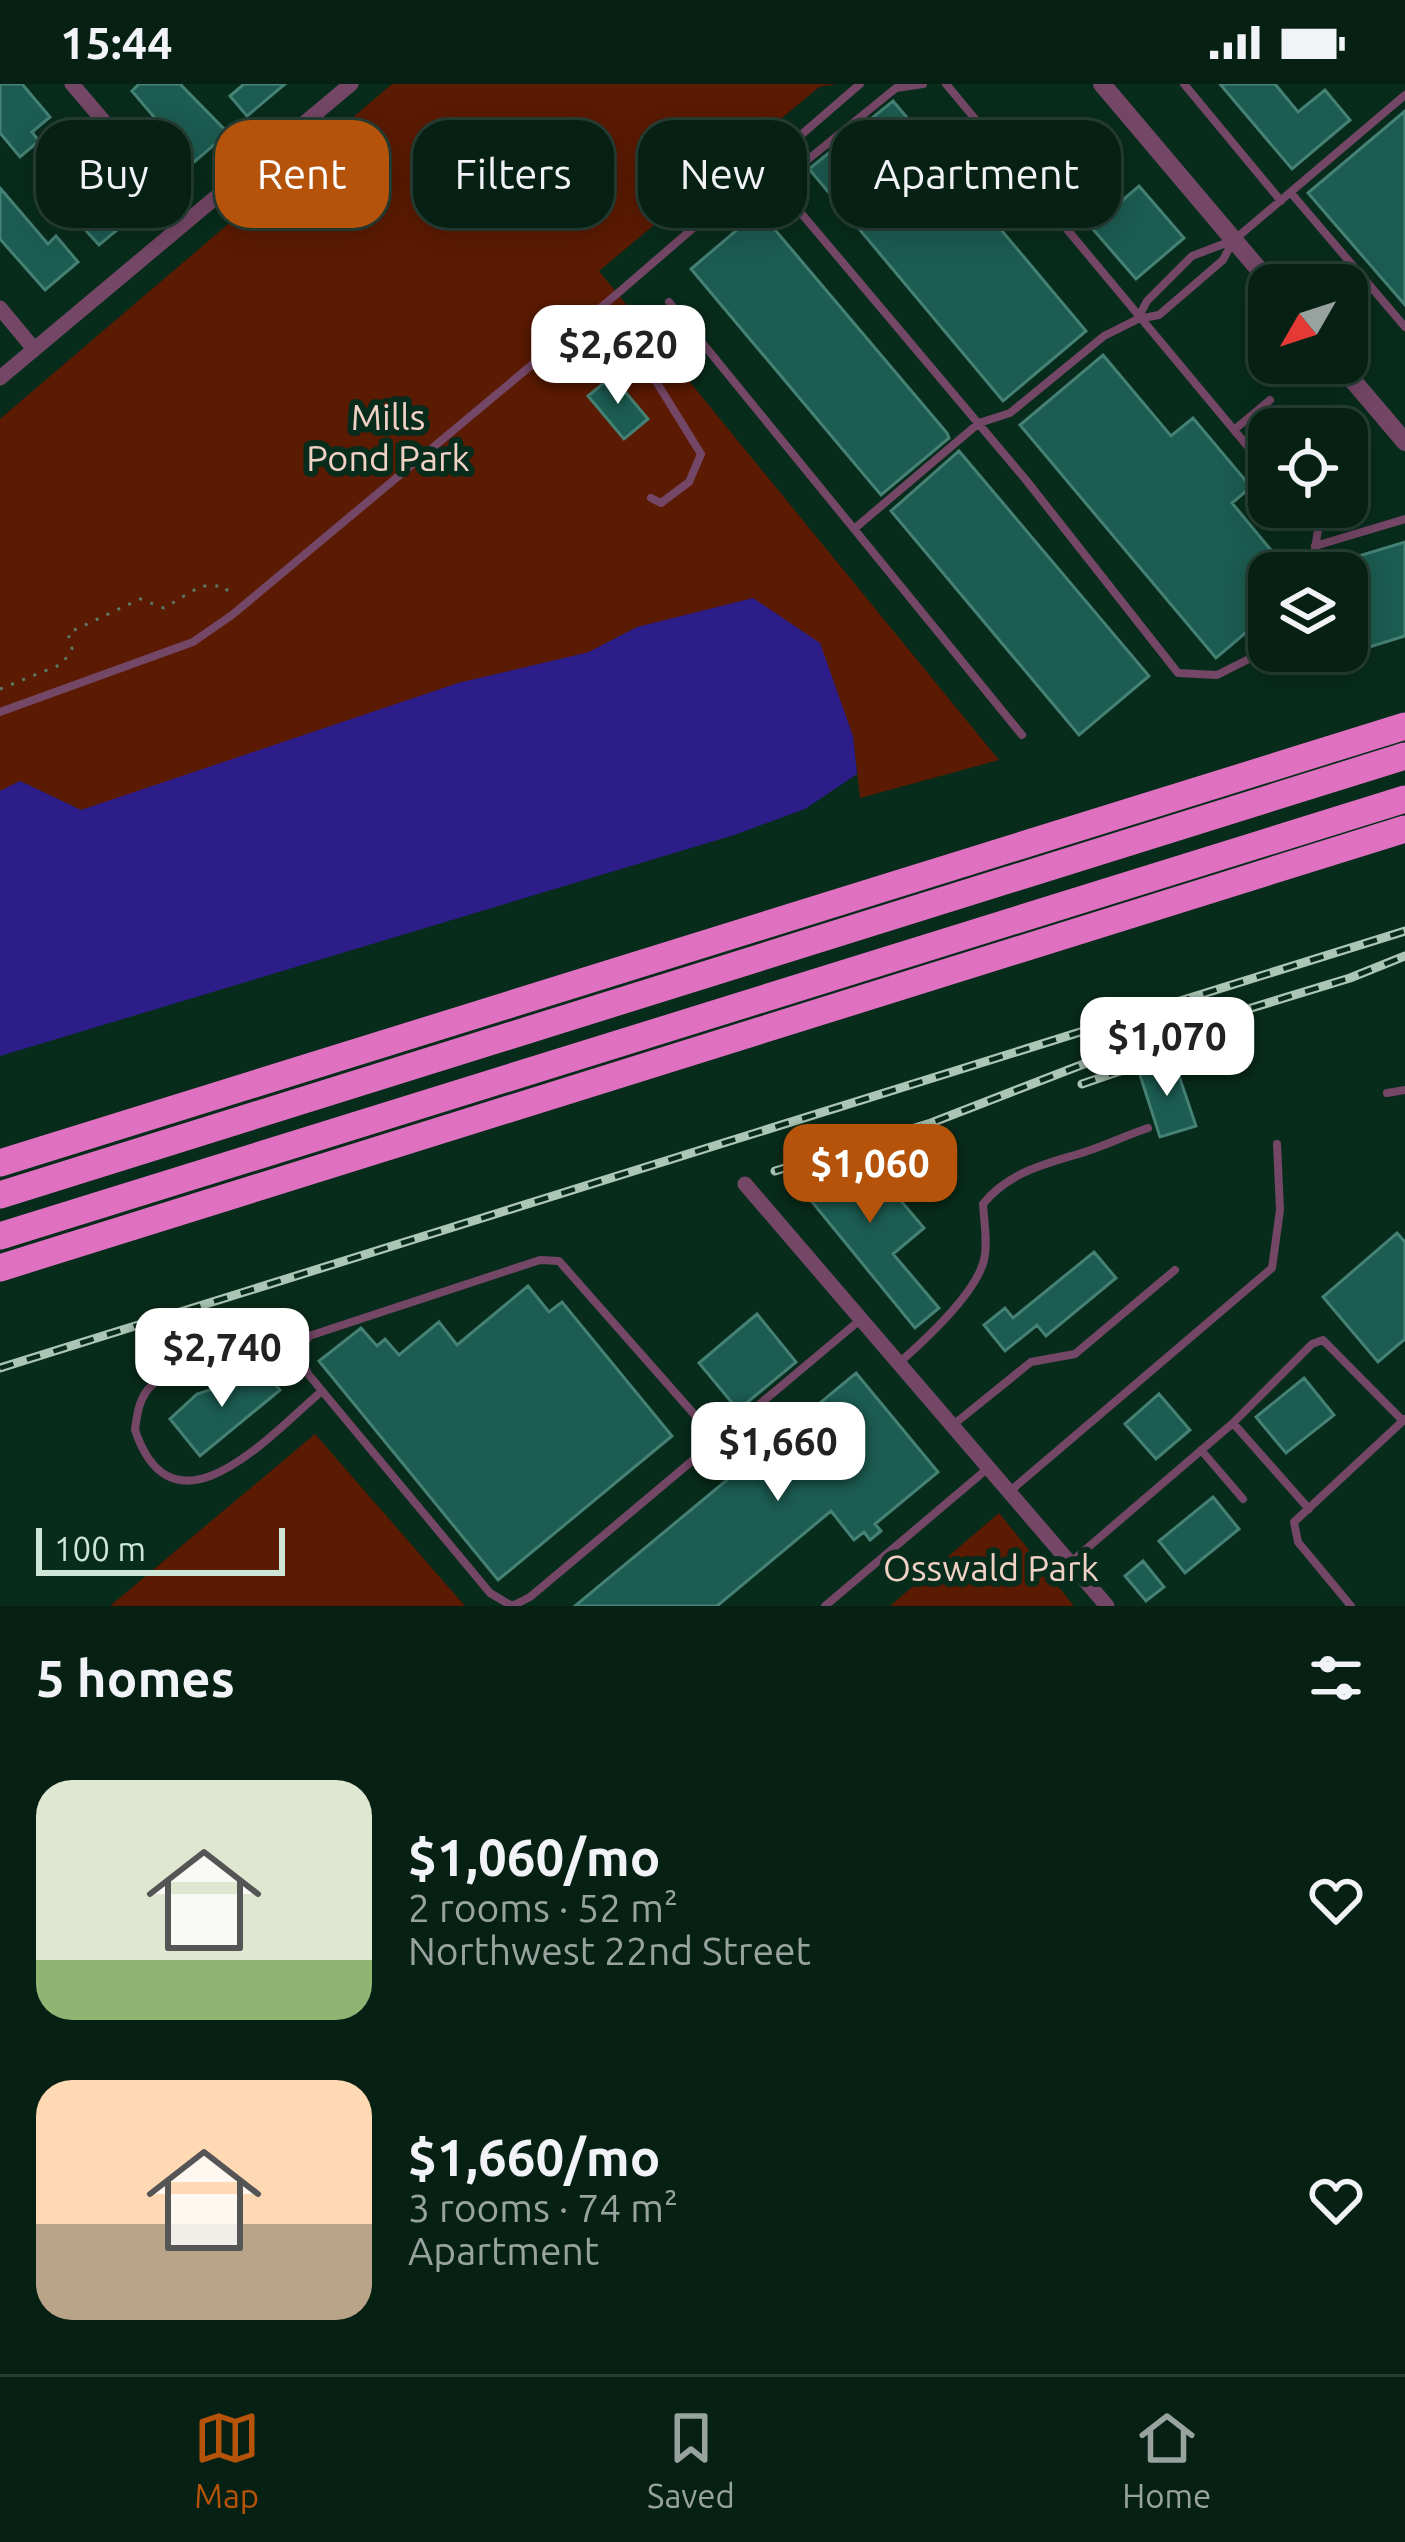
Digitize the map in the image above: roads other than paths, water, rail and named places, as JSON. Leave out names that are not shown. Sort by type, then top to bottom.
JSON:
[{"type":"highway","points":[[0,1163],[1405,726]]},
{"type":"highway","points":[[0,1196],[1405,756]]},
{"type":"highway","points":[[0,1236],[1405,799]]},
{"type":"highway","points":[[0,1268],[1405,829]]},
{"type":"street","points":[[72,84],[103,120]]},
{"type":"street","points":[[1102,84],[1254,264]]},
{"type":"street","points":[[191,217],[343,86]]},
{"type":"street","points":[[0,378],[178,228]]},
{"type":"street","points":[[0,308],[34,349]]},
{"type":"street","points":[[1356,384],[1405,442]]},
{"type":"street","points":[[746,1184],[1107,1606]]},
{"type":"lane","points":[[0,712],[193,642],[240,608],[860,84]]},
{"type":"lane","points":[[923,84],[896,88],[795,170],[790,200],[979,423],[1178,673],[1216,675],[1248,659]]},
{"type":"lane","points":[[946,84],[1248,447]]},
{"type":"lane","points":[[1184,84],[1281,201]]},
{"type":"lane","points":[[1138,319],[1147,301],[1192,256],[1234,240],[1405,94]]},
{"type":"lane","points":[[1291,193],[1405,327]]},
{"type":"lane","points":[[854,529],[979,423],[1010,413],[1104,336],[1138,319],[1160,315],[1223,260],[1234,240]]},
{"type":"lane","points":[[669,302],[1022,735]]},
{"type":"lane","points":[[597,310],[657,383],[701,454],[689,482],[661,502],[651,498]]},
{"type":"lane","points":[[1234,430],[1270,400]]},
{"type":"lane","points":[[1315,546],[1405,519]]},
{"type":"lane","points":[[1314,552],[1316,528]]},
{"type":"lane","points":[[1387,1093],[1405,1090]]},
{"type":"lane","points":[[898,1363],[959,1300],[981,1269],[986,1253],[983,1204],[994,1190],[1042,1162],[1148,1128]]},
{"type":"lane","points":[[1009,1492],[1272,1268],[1280,1210],[1277,1144]]},
{"type":"lane","points":[[322,1391],[213,1478],[189,1481],[153,1466],[135,1430],[137,1410],[151,1386],[178,1369],[309,1336],[540,1260],[559,1262],[716,1439]]},
{"type":"lane","points":[[952,1426],[1031,1362],[1075,1354],[1174,1270]]},
{"type":"lane","points":[[309,1336],[299,1352],[308,1374],[490,1593],[512,1606],[530,1597],[861,1319]]},
{"type":"lane","points":[[1070,1563],[1233,1423],[1312,1344],[1323,1340],[1404,1420],[1294,1522],[1298,1542],[1351,1606]]},
{"type":"lane","points":[[1233,1423],[1309,1508]]},
{"type":"lane","points":[[1202,1450],[1243,1499]]},
{"type":"lane","points":[[826,1606],[988,1468]]},
{"type":"railway","points":[[0,1368],[1405,931]]},
{"type":"railway","points":[[775,1171],[931,1123],[1146,1040],[1350,978],[1405,956]]},
{"type":"railway","points":[[1082,1084],[1126,1069]]},
{"type":"park label","name":"Mills Pond Park","points":[[388,438]]},
{"type":"park label","name":"Osswald Park","points":[[991,1568]]}]
